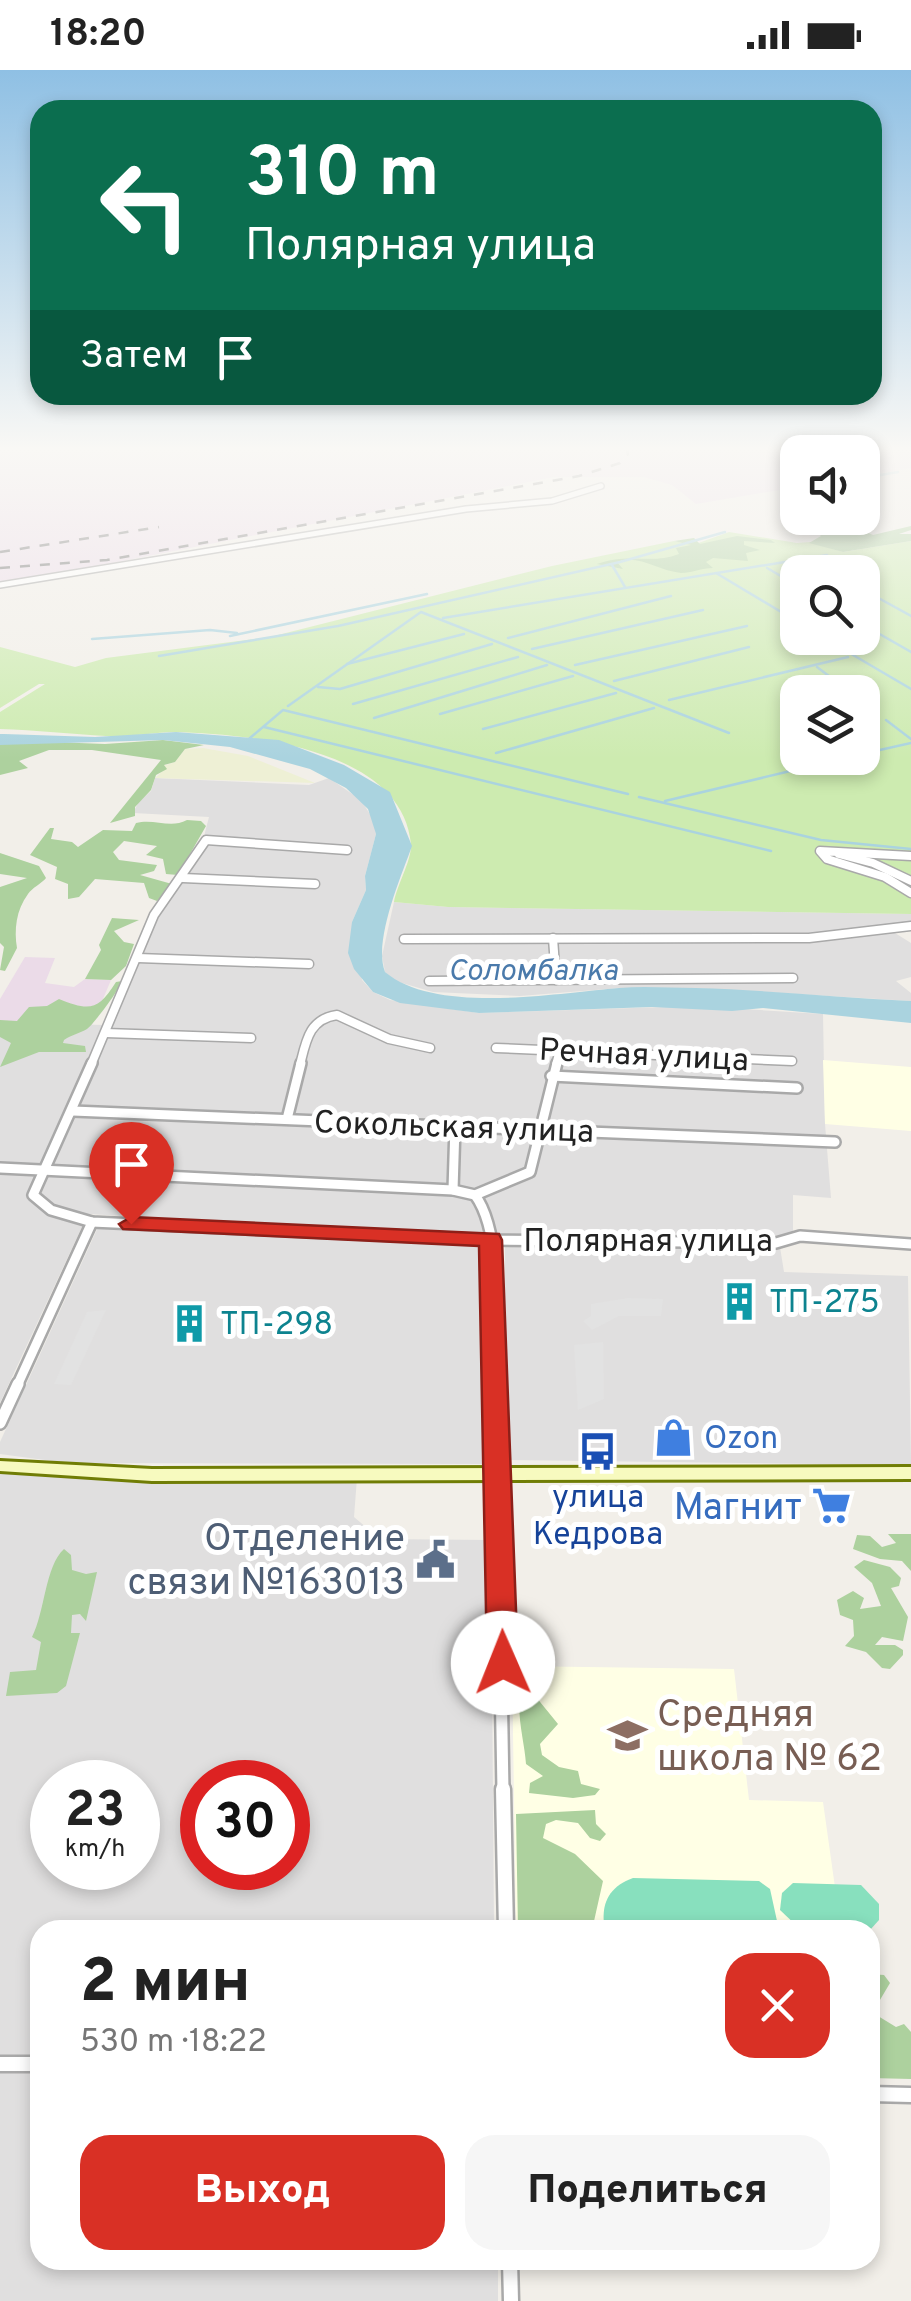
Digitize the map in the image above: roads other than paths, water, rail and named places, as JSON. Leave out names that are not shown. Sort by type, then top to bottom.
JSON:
[{"type":"main road","points":[[0,1466],[134,1474],[911,1474]]},
{"type":"street","points":[[0,585],[231,551]]},
{"type":"street","points":[[48,1170],[154,915],[206,840],[347,850]]},
{"type":"street","points":[[822,848],[911,856]]},
{"type":"street","points":[[822,848],[873,863],[911,882]]},
{"type":"street","points":[[822,848],[821,855],[827,859],[885,877],[911,894]]},
{"type":"street","points":[[183,878],[315,884]]},
{"type":"street","points":[[404,939],[809,938],[911,926]]},
{"type":"street","points":[[553,938],[556,980]]},
{"type":"street","points":[[138,958],[309,964]]},
{"type":"street","points":[[429,981],[792,978]]},
{"type":"street","points":[[286,1119],[308,1032],[330,1016],[344,1015],[385,1038],[430,1048]]},
{"type":"street","points":[[106,1033],[250,1038]]},
{"type":"street","name":"Речная улица","points":[[496,1048],[792,1061]]},
{"type":"street","points":[[475,1195],[530,1172],[560,1050]]},
{"type":"street","points":[[551,1076],[797,1088]]},
{"type":"street","name":"Сокольская улица","points":[[72,1110],[834,1142]]},
{"type":"street","points":[[453,1190],[455,1126]]},
{"type":"street","points":[[0,1168],[453,1190],[475,1195],[481,1201],[490,1240],[500,1474],[506,1920]]},
{"type":"street","name":"Полярная улица","points":[[48,1170],[34,1195],[48,1210],[92,1222],[490,1240],[776,1243],[800,1236],[911,1244]]},
{"type":"street","points":[[0,1423],[92,1222]]},
{"type":"street","points":[[0,2064],[30,2064]]},
{"type":"street","points":[[880,2094],[911,2096]]},
{"type":"street","points":[[510,2270],[510,2301]]},
{"type":"water","name":"Соломбалка","points":[[176,732],[279,740],[344,765],[390,792],[412,846],[385,927],[382,959],[385,972],[407,985],[465,997],[647,987],[911,1001],[911,1023],[763,1008],[479,1013],[400,1003],[373,992],[354,969],[348,953],[352,922],[366,890],[365,876],[376,834],[368,809],[346,788],[310,769],[230,747],[163,740],[0,745],[0,734],[95,737]]},
{"type":"waterway","points":[[159,656],[338,626],[658,551]]},
{"type":"waterway","points":[[716,573],[780,563]]},
{"type":"waterway","points":[[612,565],[625,587]]},
{"type":"waterway","points":[[767,568],[780,576]]},
{"type":"waterway","points":[[443,618],[716,573]]},
{"type":"waterway","points":[[716,573],[780,611]]},
{"type":"waterway","points":[[230,636],[427,594]]},
{"type":"waterway","points":[[508,638],[671,596]]},
{"type":"waterway","points":[[880,599],[911,616]]},
{"type":"waterway","points":[[532,649],[703,610]]},
{"type":"waterway","points":[[348,664],[421,612],[729,733]]},
{"type":"waterway","points":[[575,665],[747,626]]},
{"type":"waterway","points":[[92,639],[210,630],[237,633]]},
{"type":"waterway","points":[[348,664],[464,634]]},
{"type":"waterway","points":[[880,634],[911,652]]},
{"type":"waterway","points":[[318,687],[340,689],[492,644]]},
{"type":"waterway","points":[[614,681],[749,647]]},
{"type":"waterway","points":[[853,655],[911,689]]},
{"type":"waterway","points":[[353,704],[518,657]]},
{"type":"waterway","points":[[669,700],[848,657]]},
{"type":"waterway","points":[[288,706],[348,664]]},
{"type":"waterway","points":[[374,718],[547,665]]},
{"type":"waterway","points":[[817,667],[828,675]]},
{"type":"waterway","points":[[440,714],[573,676]]},
{"type":"waterway","points":[[483,729],[616,693]]},
{"type":"waterway","points":[[496,753],[654,708]]},
{"type":"waterway","points":[[250,738],[283,710],[628,794]]},
{"type":"waterway","points":[[886,720],[911,739]]},
{"type":"waterway","points":[[264,727],[771,851]]},
{"type":"waterway","points":[[880,750],[911,743]]},
{"type":"waterway","points":[[665,801],[780,774]]},
{"type":"waterway","points":[[639,797],[821,840],[911,849]]},
{"type":"railway","points":[[0,552],[6,551]]},
{"type":"railway","points":[[0,568],[107,560],[157,551]]},
{"type":"place","name":"ТП-275","points":[[739,1301]]},
{"type":"place","name":"ТП-298","points":[[190,1323]]},
{"type":"place","name":"Ozon","points":[[674,1437]]},
{"type":"place","name":"улица Кедрова","points":[[598,1451]]},
{"type":"place","name":"Магнит","points":[[832,1506]]},
{"type":"place","name":"Отделение связи №163013","points":[[435,1559]]},
{"type":"place","name":"Средняя школа № 62","points":[[627,1735]]}]
